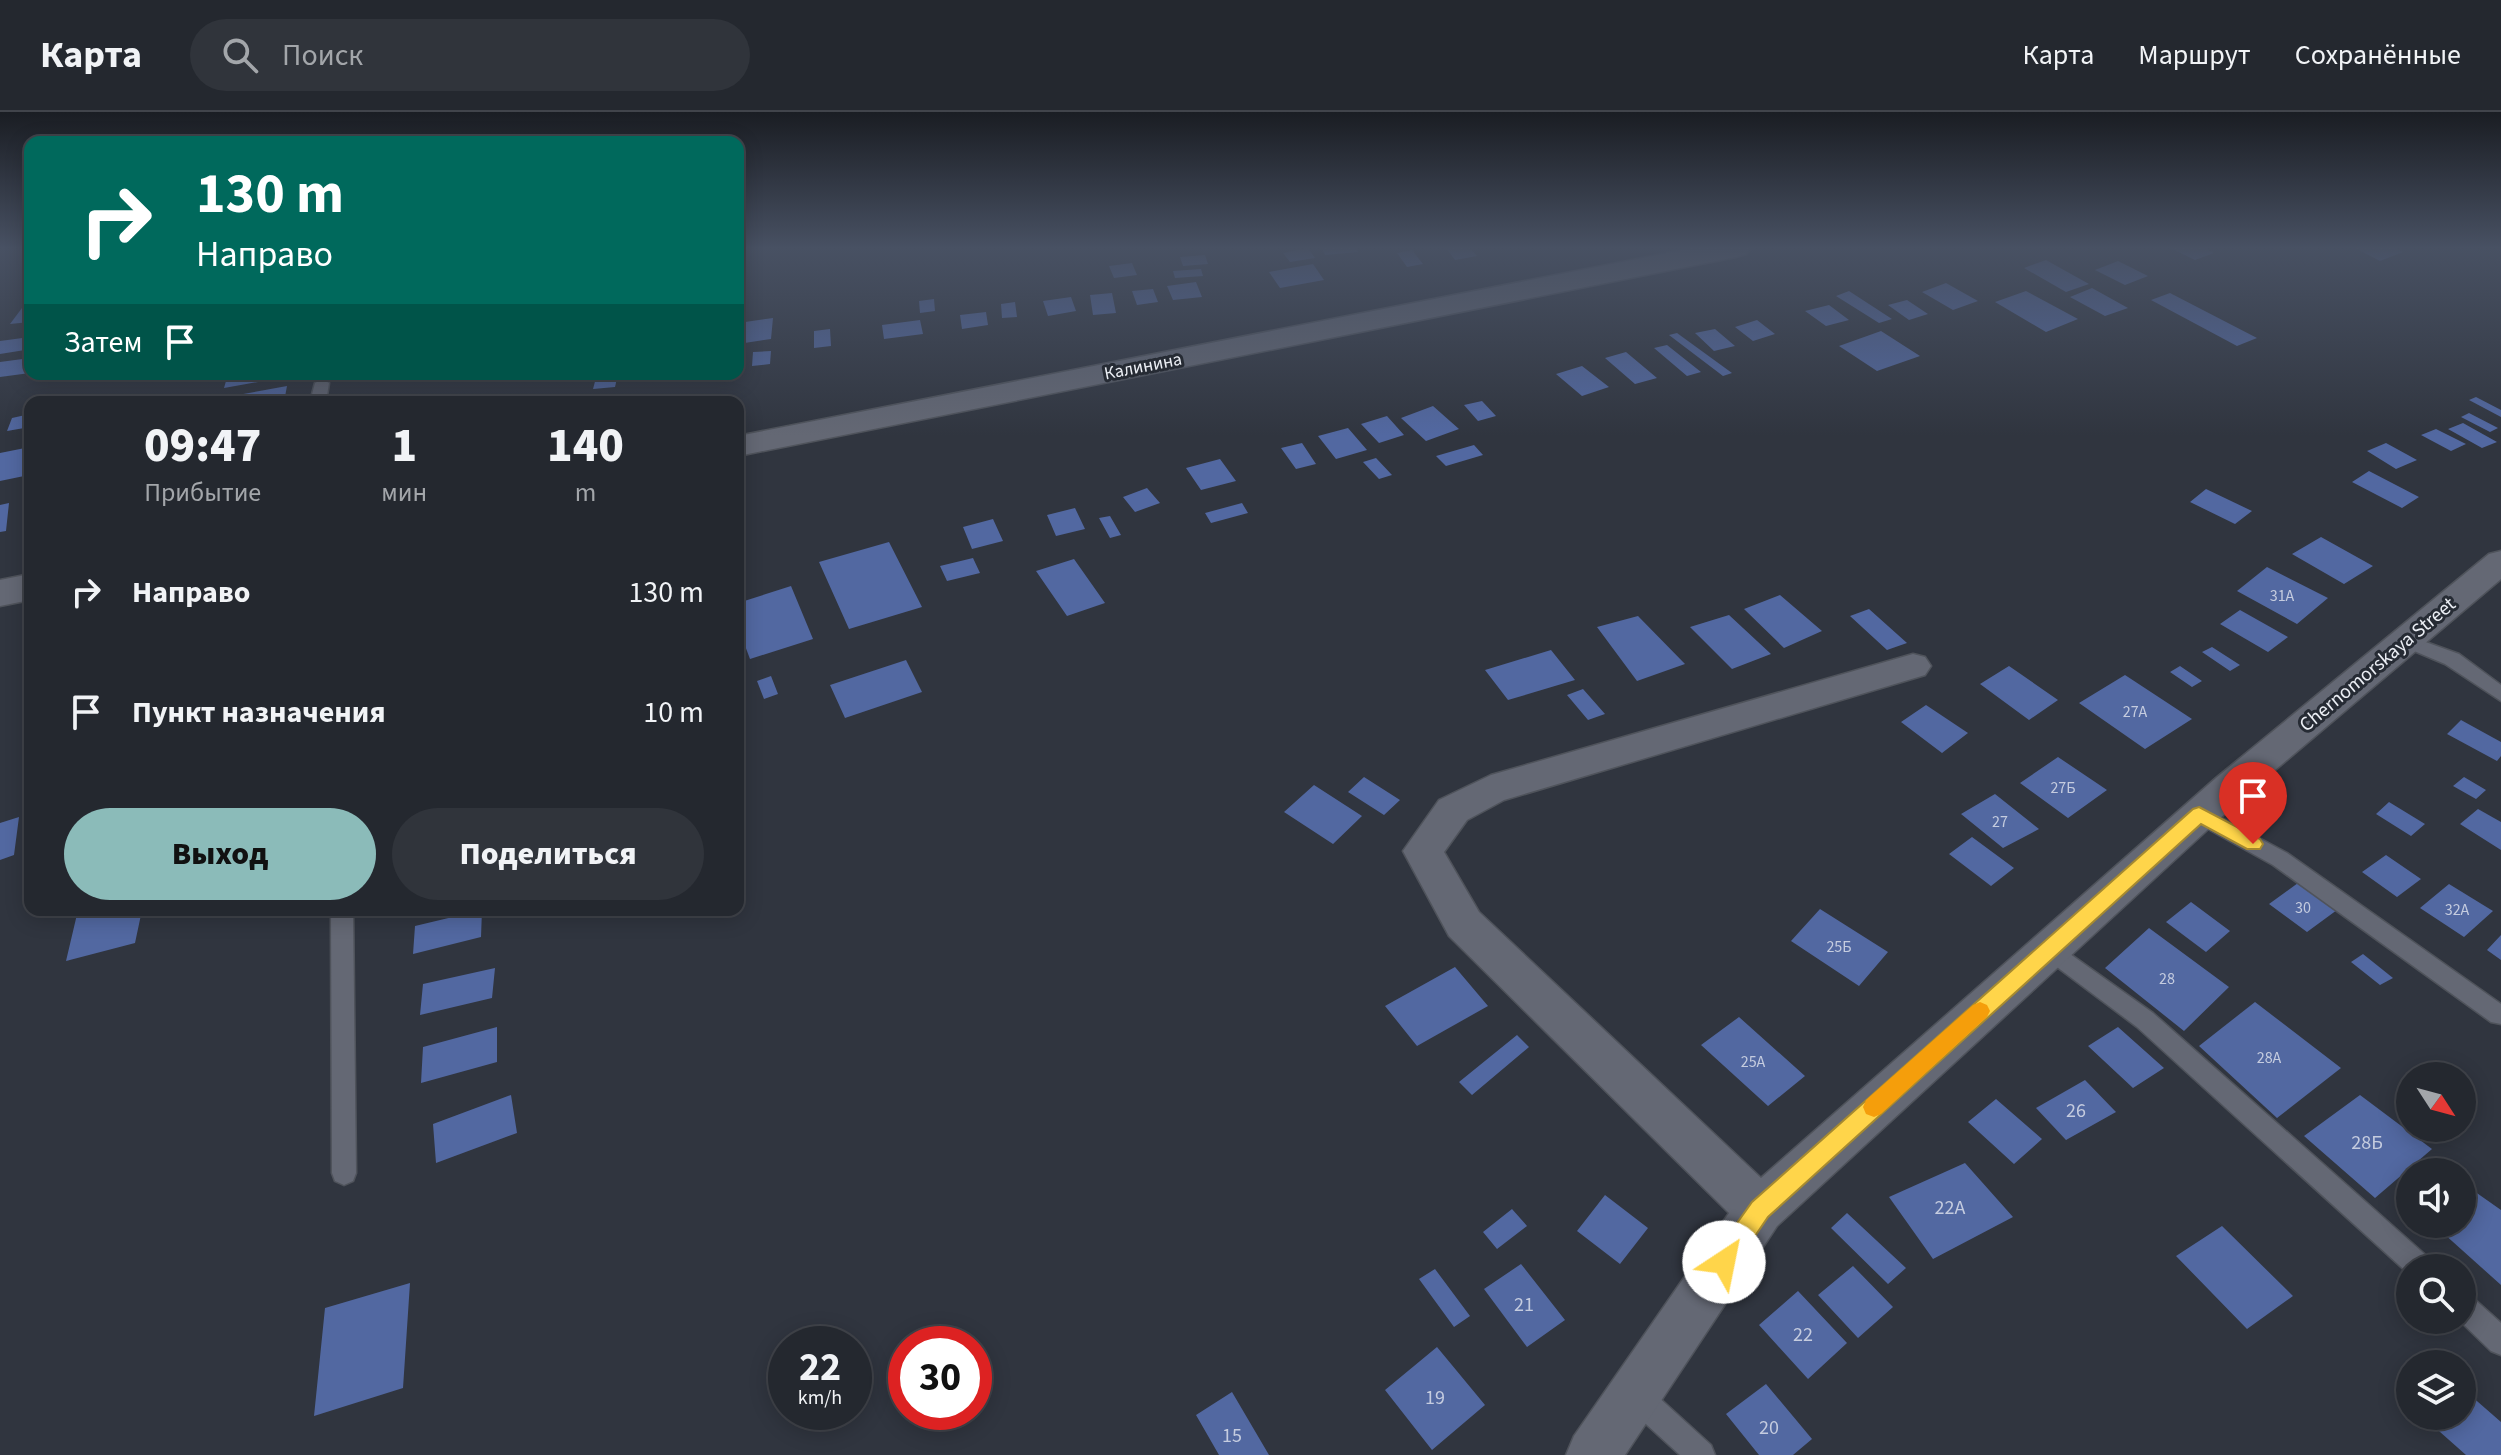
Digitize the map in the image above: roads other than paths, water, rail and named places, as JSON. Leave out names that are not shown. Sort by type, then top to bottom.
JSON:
[{"type":"street","name":"Калинина","points":[[744,445],[1420,311]]},
{"type":"street","name":"Chernomorskaya Street","points":[[1593,1455],[1760,1210],[2199,814],[2501,562]]},
{"type":"street","points":[[0,593],[24,588]]},
{"type":"street","points":[[1760,1210],[1464,924],[1423,851],[1453,810],[1491,789],[1913,666]]},
{"type":"lane","points":[[319,396],[322,383]]},
{"type":"lane","points":[[2406,641],[2452,659],[2501,694]]},
{"type":"lane","points":[[2199,814],[2280,859],[2499,1015]]},
{"type":"lane","points":[[342,916],[344,1173]]},
{"type":"lane","points":[[2049,948],[2145,1020],[2405,1254]]},
{"type":"lane","points":[[2476,1318],[2501,1341]]},
{"type":"lane","points":[[1634,1394],[1701,1455]]}]
